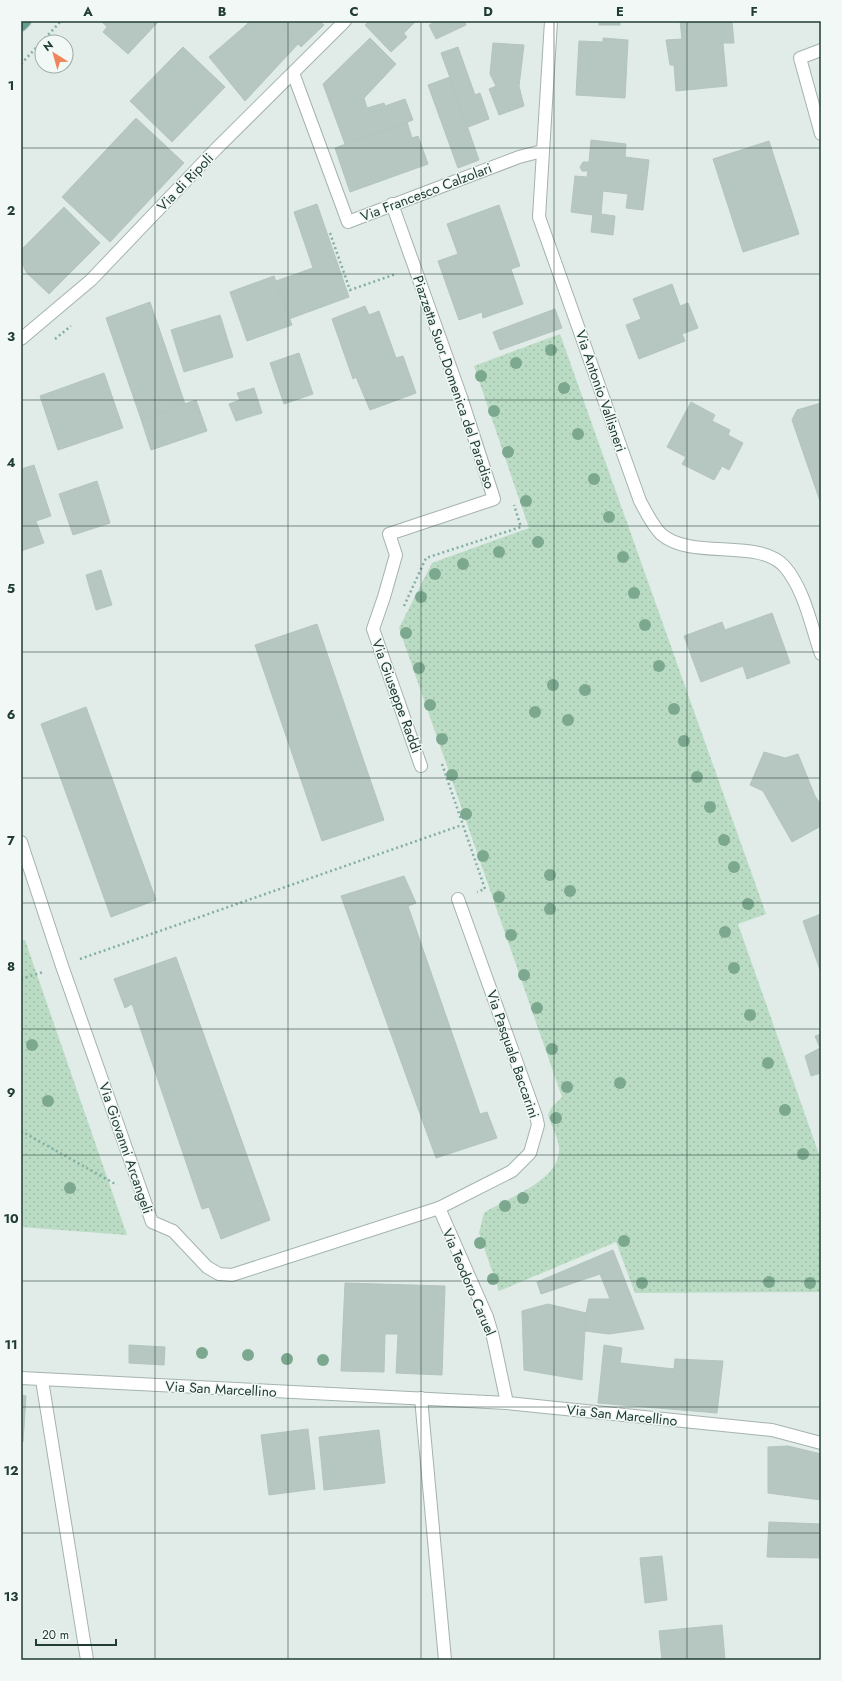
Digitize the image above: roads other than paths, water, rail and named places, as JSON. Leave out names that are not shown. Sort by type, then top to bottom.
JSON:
[{"type":"main road","points":[[21,25],[25,21]]},
{"type":"street","name":"Via di Ripoli","points":[[21,340],[91,280],[216,149],[345,21]]},
{"type":"street","name":"Via Antonio Vallisneri","points":[[551,21],[539,216],[637,493],[649,519],[662,534],[676,542],[688,546],[761,554],[784,566],[800,590],[821,654]]},
{"type":"street","points":[[821,50],[800,58],[821,134]]},
{"type":"street","name":"Via Francesco Calzolari","points":[[293,73],[348,222],[518,157],[542,151]]},
{"type":"street","name":"Piazzetta Suor Domenica del Paradiso","points":[[388,534],[494,500],[461,397],[392,204]]},
{"type":"street","name":"Via Giuseppe Raddi","points":[[388,534],[396,555],[373,629],[421,766]]},
{"type":"street","name":"Via Giovanni Arcangeli","points":[[21,842],[62,966],[152,1222],[173,1231],[207,1267],[219,1274],[232,1274],[439,1208]]},
{"type":"street","name":"Via Pasquale Baccarini","points":[[439,1208],[512,1171],[530,1153],[535,1140],[538,1125],[458,899]]},
{"type":"street","name":"Via Teodoro Caruel","points":[[439,1208],[487,1317],[493,1337],[507,1403]]},
{"type":"street","name":"Via San Marcellino","points":[[21,1378],[507,1403],[772,1430],[821,1443]]},
{"type":"street","points":[[42,1380],[87,1660]]},
{"type":"street","points":[[421,1398],[445,1660]]}]
